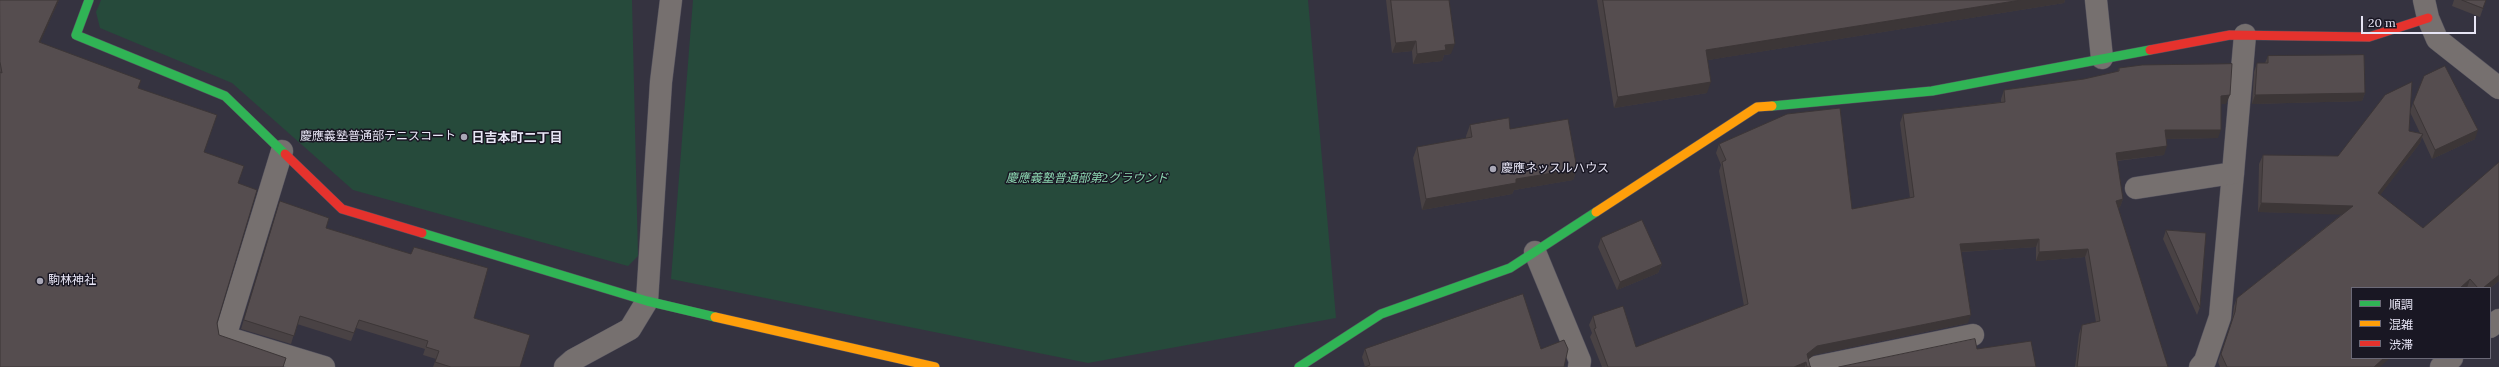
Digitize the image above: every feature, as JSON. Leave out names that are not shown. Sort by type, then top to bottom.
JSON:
[{"type":"street","points":[[89,0],[76,35],[225,96],[342,209],[647,301],[935,367]]},
{"type":"street","points":[[566,367],[572,360],[630,329],[647,301],[661,82],[671,0]]},
{"type":"street","points":[[2096,0],[2102,58]]},
{"type":"street","points":[[1299,367],[1381,314],[1510,268],[1757,107],[1932,91],[2230,35],[2369,37],[2426,9],[2438,39],[2499,88]]},
{"type":"street","points":[[2200,367],[2205,361],[2220,317],[2245,35]]},
{"type":"street","points":[[282,151],[225,337],[324,367]]},
{"type":"street","points":[[2136,188],[2233,173]]},
{"type":"street","points":[[1535,252],[1580,361],[1579,367]]},
{"type":"street","points":[[2491,326],[2499,320]]},
{"type":"street","points":[[1816,367],[1973,335]]},
{"type":"street","points":[[2441,367],[2451,359]]},
{"type":"green space","name":"慶應義塾普通部テニスコート","points":[[101,0],[632,0],[638,256],[628,266],[353,190],[232,83],[100,28],[96,12]]},
{"type":"green space","name":"慶應義塾普通部第2グラウンド","points":[[693,0],[1308,0],[1336,318],[1088,363],[671,279]]},
{"type":"building","points":[[0,0],[58,0],[39,42],[141,80],[138,88],[217,115],[204,152],[244,166],[238,183],[257,190],[217,323],[219,335],[286,358],[283,367],[0,367],[0,72],[2,73],[0,62]]},
{"type":"building","points":[[1391,0],[1449,0],[1455,44],[1445,45],[1446,50],[1417,54],[1416,41],[1396,43]]},
{"type":"building","points":[[1603,0],[2021,0],[1706,50],[1711,82],[1618,97]]},
{"type":"building","points":[[2462,0],[2486,0],[2483,8]]},
{"type":"building","points":[[2364,55],[2365,93],[2255,95],[2257,63],[2268,63],[2268,56]]},
{"type":"building","points":[[2232,64],[2230,95],[2221,96],[2221,130],[2165,130],[2167,146],[2116,153],[2123,199],[2116,201],[2168,367],[2077,367],[2082,325],[2100,321],[2088,249],[2039,252],[2039,239],[1960,244],[1971,315],[1817,346],[1807,354],[1811,367],[1807,367],[1806,362],[1794,367],[1608,367],[1594,329],[1596,328],[1593,316],[1623,306],[1636,347],[1748,304],[1722,162],[1726,160],[1719,144],[1787,114],[1840,108],[1852,209],[1914,197],[1903,114],[2005,102],[2004,90],[2084,79],[2119,71],[2119,68],[2142,65]]},
{"type":"building","points":[[2445,66],[2478,130],[2435,150],[2413,103],[2424,76]]},
{"type":"building","points":[[2412,82],[2409,131],[2423,134],[2378,193],[2423,228],[2499,162],[2499,275],[2484,287],[2477,287],[2470,279],[2461,287],[2351,287],[2351,359],[2383,359],[2374,367],[2227,367],[2221,354],[2235,312],[2237,298],[2353,206],[2261,203],[2263,155],[2338,156],[2385,95]]},
{"type":"building","name":"慶應ネッスルハウス","points":[[1509,118],[1510,129],[1568,119],[1577,169],[1516,179],[1516,183],[1426,199],[1417,147],[1472,137],[1470,125]]},
{"type":"building","points":[[280,201],[329,218],[326,228],[411,254],[414,247],[488,268],[474,318],[530,335],[520,367],[451,367],[435,362],[439,351],[426,347],[428,341],[359,320],[354,333],[300,316],[294,336],[244,320]]},
{"type":"building","points":[[1642,220],[1662,264],[1620,282],[1601,238]]},
{"type":"building","points":[[2166,230],[2206,233],[2200,307]]},
{"type":"building","points":[[1523,294],[1541,349],[1564,340],[1568,349],[1564,367],[1365,367],[1370,365],[1365,349]]},
{"type":"building","points":[[1975,339],[1977,349],[2031,341],[2036,367],[1839,367]]},
{"type":"traffic: fast","points":[[89,0],[76,35],[225,96],[285,154]]},
{"type":"traffic: fast","points":[[1772,106],[1932,91],[2150,50]]},
{"type":"traffic: fast","points":[[1299,367],[1381,314],[1510,268],[1596,212]]},
{"type":"traffic: fast","points":[[422,233],[647,301],[715,317]]},
{"type":"traffic: slow","points":[[1596,212],[1757,107],[1772,106]]},
{"type":"traffic: slow","points":[[715,317],[935,367]]},
{"type":"traffic: jam","points":[[2150,50],[2230,35],[2369,37],[2428,18]]},
{"type":"traffic: jam","points":[[285,154],[342,209],[422,233]]},
{"type":"place","name":"慶應義塾普通部テニスコート","points":[[464,137]]},
{"type":"place","name":"慶應ネッスルハウス","points":[[1493,169]]},
{"type":"place","name":"駒林神社","points":[[40,281]]},
{"type":"district","name":"日吉本町二丁目","points":[[517,138]]}]
